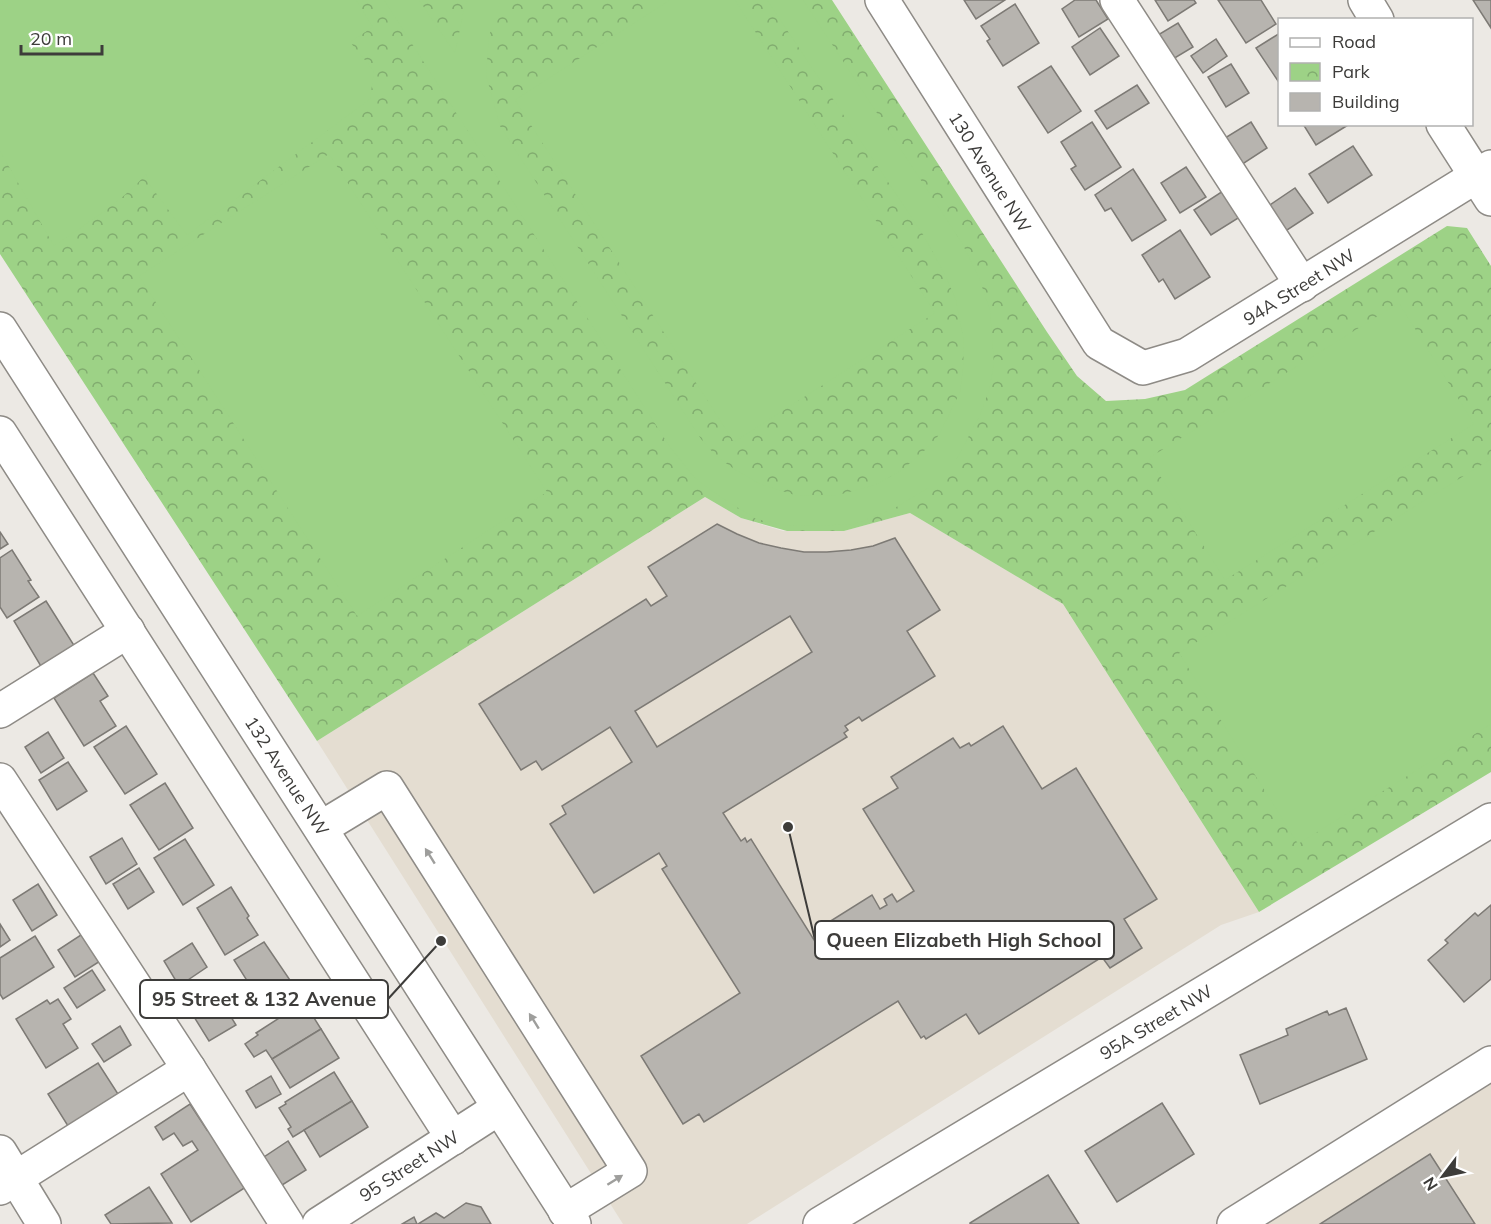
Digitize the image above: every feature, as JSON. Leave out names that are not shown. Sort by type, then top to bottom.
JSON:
[{"type":"street","name":"130 Avenue NW","points":[[882,0],[1099,343]]},
{"type":"street","points":[[1117,0],[1302,285]]},
{"type":"street","points":[[1365,0],[1376,18]]},
{"type":"street","points":[[1445,126],[1486,181]]},
{"type":"street","name":"94A Street NW","points":[[1099,343],[1143,368],[1187,356],[1302,285],[1486,181]]},
{"type":"street","name":"132 Avenue NW","points":[[0,328],[570,1217]]},
{"type":"street","points":[[0,433],[453,1138]]},
{"type":"street","points":[[0,711],[128,631]]},
{"type":"street","points":[[0,780],[189,1069],[287,1224]]},
{"type":"street","points":[[321,828],[387,788],[394,798],[630,1171],[570,1217]]},
{"type":"street","name":"95A Street NW","points":[[820,1224],[1491,820]]},
{"type":"street","points":[[1234,1224],[1491,1063]]},
{"type":"street","points":[[44,1224],[5,1173],[189,1069]]},
{"type":"street","name":"95 Street NW","points":[[319,1224],[499,1108]]},
{"type":"shaded area","points":[[705,497],[741,518],[783,531],[844,531],[910,513],[1063,604],[1259,912],[1221,925],[747,1224],[623,1224],[317,741]]},
{"type":"shaded area","points":[[1491,1079],[1491,1224],[1262,1224]]},
{"type":"green space","points":[[0,0],[832,0],[1077,376],[1106,401],[1145,399],[1185,390],[1447,226],[1467,228],[1491,266],[1491,772],[1259,912],[1063,604],[910,513],[844,531],[787,531],[741,518],[705,497],[317,741],[0,254]]},
{"type":"green space","points":[[0,0],[356,0],[373,27],[350,42],[374,71],[370,99],[187,235],[150,185],[146,174],[115,203],[54,246],[0,151]]},
{"type":"green space","points":[[384,0],[419,0],[455,53],[468,0],[501,0],[489,36],[486,75],[500,126],[701,439],[716,456],[760,484],[798,496],[838,495],[875,485],[902,470],[939,435],[960,392],[964,343],[956,300],[924,236],[767,0],[803,0],[962,243],[979,278],[990,310],[994,364],[989,390],[980,415],[955,462],[930,487],[893,509],[855,524],[785,525],[756,519],[694,477],[670,447]]},
{"type":"green space","points":[[670,0],[735,0],[935,313],[734,442],[515,100]]},
{"type":"green space","points":[[329,154],[547,492],[357,616],[139,276]]},
{"type":"green space","points":[[1399,303],[1474,424],[1225,580],[1149,458]]},
{"type":"green space","points":[[1491,459],[1491,724],[1298,844],[1179,653]]},
{"type":"building","points":[[964,0],[1005,0],[976,19]]},
{"type":"building","points":[[1075,0],[1096,0],[1108,19],[1079,37],[1062,9]]},
{"type":"building","points":[[1155,0],[1194,0],[1196,3],[1168,21]]},
{"type":"building","points":[[1218,0],[1261,0],[1276,24],[1246,43]]},
{"type":"building","points":[[1473,0],[1491,0],[1491,28]]},
{"type":"building","points":[[1015,4],[1039,43],[1003,66],[987,41],[990,39],[981,26]]},
{"type":"building","points":[[1178,23],[1193,47],[1173,59],[1158,35]]},
{"type":"building","points":[[1100,28],[1119,56],[1090,75],[1072,47]]},
{"type":"building","points":[[1278,34],[1278,81],[1256,48]]},
{"type":"building","points":[[1216,39],[1227,56],[1203,73],[1191,56]]},
{"type":"building","points":[[1231,64],[1249,93],[1226,107],[1208,77]]},
{"type":"building","points":[[1051,66],[1081,111],[1048,133],[1018,87]]},
{"type":"building","points":[[1137,85],[1149,103],[1107,129],[1095,111]]},
{"type":"building","points":[[1092,122],[1121,167],[1085,190],[1071,169],[1076,166],[1061,142]]},
{"type":"building","points":[[1251,122],[1267,148],[1241,165],[1225,138]]},
{"type":"building","points":[[1304,126],[1346,126],[1316,145]]},
{"type":"building","points":[[1353,146],[1372,175],[1328,203],[1309,174]]},
{"type":"building","points":[[1186,167],[1206,197],[1180,213],[1161,183]]},
{"type":"building","points":[[1133,169],[1166,220],[1132,241],[1111,208],[1105,211],[1095,195]]},
{"type":"building","points":[[1295,188],[1313,213],[1284,232],[1267,207]]},
{"type":"building","points":[[1226,189],[1243,215],[1211,235],[1194,210]]},
{"type":"building","points":[[1180,230],[1210,277],[1175,299],[1163,279],[1159,282],[1142,255]]},
{"type":"building","points":[[717,524],[759,543],[804,552],[851,550],[873,546],[895,538],[940,610],[907,631],[935,676],[862,721],[859,717],[845,726],[848,730],[844,733],[847,737],[723,813],[741,841],[745,838],[747,842],[751,839],[819,948],[830,941],[821,927],[872,895],[880,909],[887,905],[884,899],[892,894],[897,902],[914,891],[863,809],[898,788],[891,777],[953,738],[960,748],[969,743],[971,746],[1003,726],[1042,789],[1076,768],[1157,899],[1124,919],[1142,948],[1110,968],[1102,957],[979,1034],[966,1014],[926,1039],[924,1036],[921,1038],[898,1001],[704,1122],[699,1114],[683,1124],[641,1056],[740,993],[662,869],[667,866],[659,853],[594,893],[550,824],[566,814],[562,806],[632,762],[610,727],[542,770],[536,761],[521,770],[479,704],[646,599],[651,606],[667,596],[648,567]],"holes":[[[790,616],[812,652],[657,747],[635,711]]]},
{"type":"building","points":[[0,532],[8,544],[0,549]]},
{"type":"building","points":[[12,550],[39,597],[7,618],[0,607],[0,558]]},
{"type":"building","points":[[46,601],[75,647],[42,668],[14,621]]},
{"type":"building","points":[[93,673],[108,696],[100,701],[116,726],[84,746],[54,698]]},
{"type":"building","points":[[126,726],[157,774],[125,794],[94,747]]},
{"type":"building","points":[[48,732],[64,758],[41,773],[25,747]]},
{"type":"building","points":[[68,762],[87,791],[57,810],[39,780]]},
{"type":"building","points":[[165,783],[193,828],[159,850],[130,805]]},
{"type":"building","points":[[122,838],[137,864],[106,884],[90,857]]},
{"type":"building","points":[[185,839],[214,885],[183,905],[154,858]]},
{"type":"building","points":[[139,868],[154,892],[128,909],[113,884]]},
{"type":"building","points":[[38,884],[57,915],[32,931],[13,900]]},
{"type":"building","points":[[231,887],[258,935],[225,955],[197,908]]},
{"type":"building","points":[[1491,905],[1491,979],[1464,1002],[1428,960],[1448,943],[1445,940],[1475,913],[1478,916]]},
{"type":"building","points":[[0,924],[10,940],[0,947]]},
{"type":"building","points":[[87,931],[105,958],[75,977],[58,950]]},
{"type":"building","points":[[35,936],[54,967],[3,999],[0,994],[0,958]]},
{"type":"building","points":[[264,942],[294,986],[263,1006],[234,960]]},
{"type":"building","points":[[192,943],[207,967],[179,986],[164,961]]},
{"type":"building","points":[[92,970],[105,990],[77,1008],[64,988]]},
{"type":"building","points":[[218,996],[236,1025],[209,1041],[191,1012]]},
{"type":"building","points":[[58,999],[71,1019],[63,1024],[78,1048],[46,1068],[16,1019],[47,1000],[50,1004]]},
{"type":"building","points":[[304,1002],[321,1029],[272,1059],[266,1050],[254,1057],[245,1044],[258,1035],[256,1033]]},
{"type":"building","points":[[1346,1008],[1367,1059],[1260,1104],[1240,1055],[1288,1035],[1286,1029],[1327,1011],[1329,1015]]},
{"type":"building","points":[[120,1026],[131,1045],[104,1062],[92,1044]]},
{"type":"building","points":[[321,1029],[339,1058],[290,1088],[272,1059]]},
{"type":"building","points":[[98,1063],[118,1094],[68,1126],[48,1094]]},
{"type":"building","points":[[334,1072],[352,1101],[293,1137],[288,1129],[291,1127],[279,1108]]},
{"type":"building","points":[[271,1076],[281,1094],[256,1108],[246,1091]]},
{"type":"building","points":[[352,1101],[368,1127],[320,1157],[304,1130]]},
{"type":"building","points":[[1162,1103],[1194,1154],[1117,1202],[1085,1151]]},
{"type":"building","points":[[190,1104],[246,1187],[191,1222],[161,1174],[198,1150],[192,1141],[183,1146],[174,1133],[163,1140],[155,1127]]},
{"type":"building","points":[[288,1141],[306,1170],[279,1187],[261,1159]]},
{"type":"building","points":[[1430,1154],[1475,1224],[1320,1224]]},
{"type":"building","points":[[1048,1175],[1079,1224],[970,1224],[970,1223]]},
{"type":"building","points":[[149,1187],[172,1223],[111,1224],[105,1215]]},
{"type":"building","points":[[466,1203],[481,1207],[491,1224],[418,1224],[436,1213],[444,1218]]},
{"type":"building","points":[[414,1217],[417,1224],[402,1224]]},
{"type":"place","name":"Queen Elizabeth High School","points":[[788,827]]},
{"type":"place","name":"95 Street & 132 Avenue","points":[[441,941]]}]
